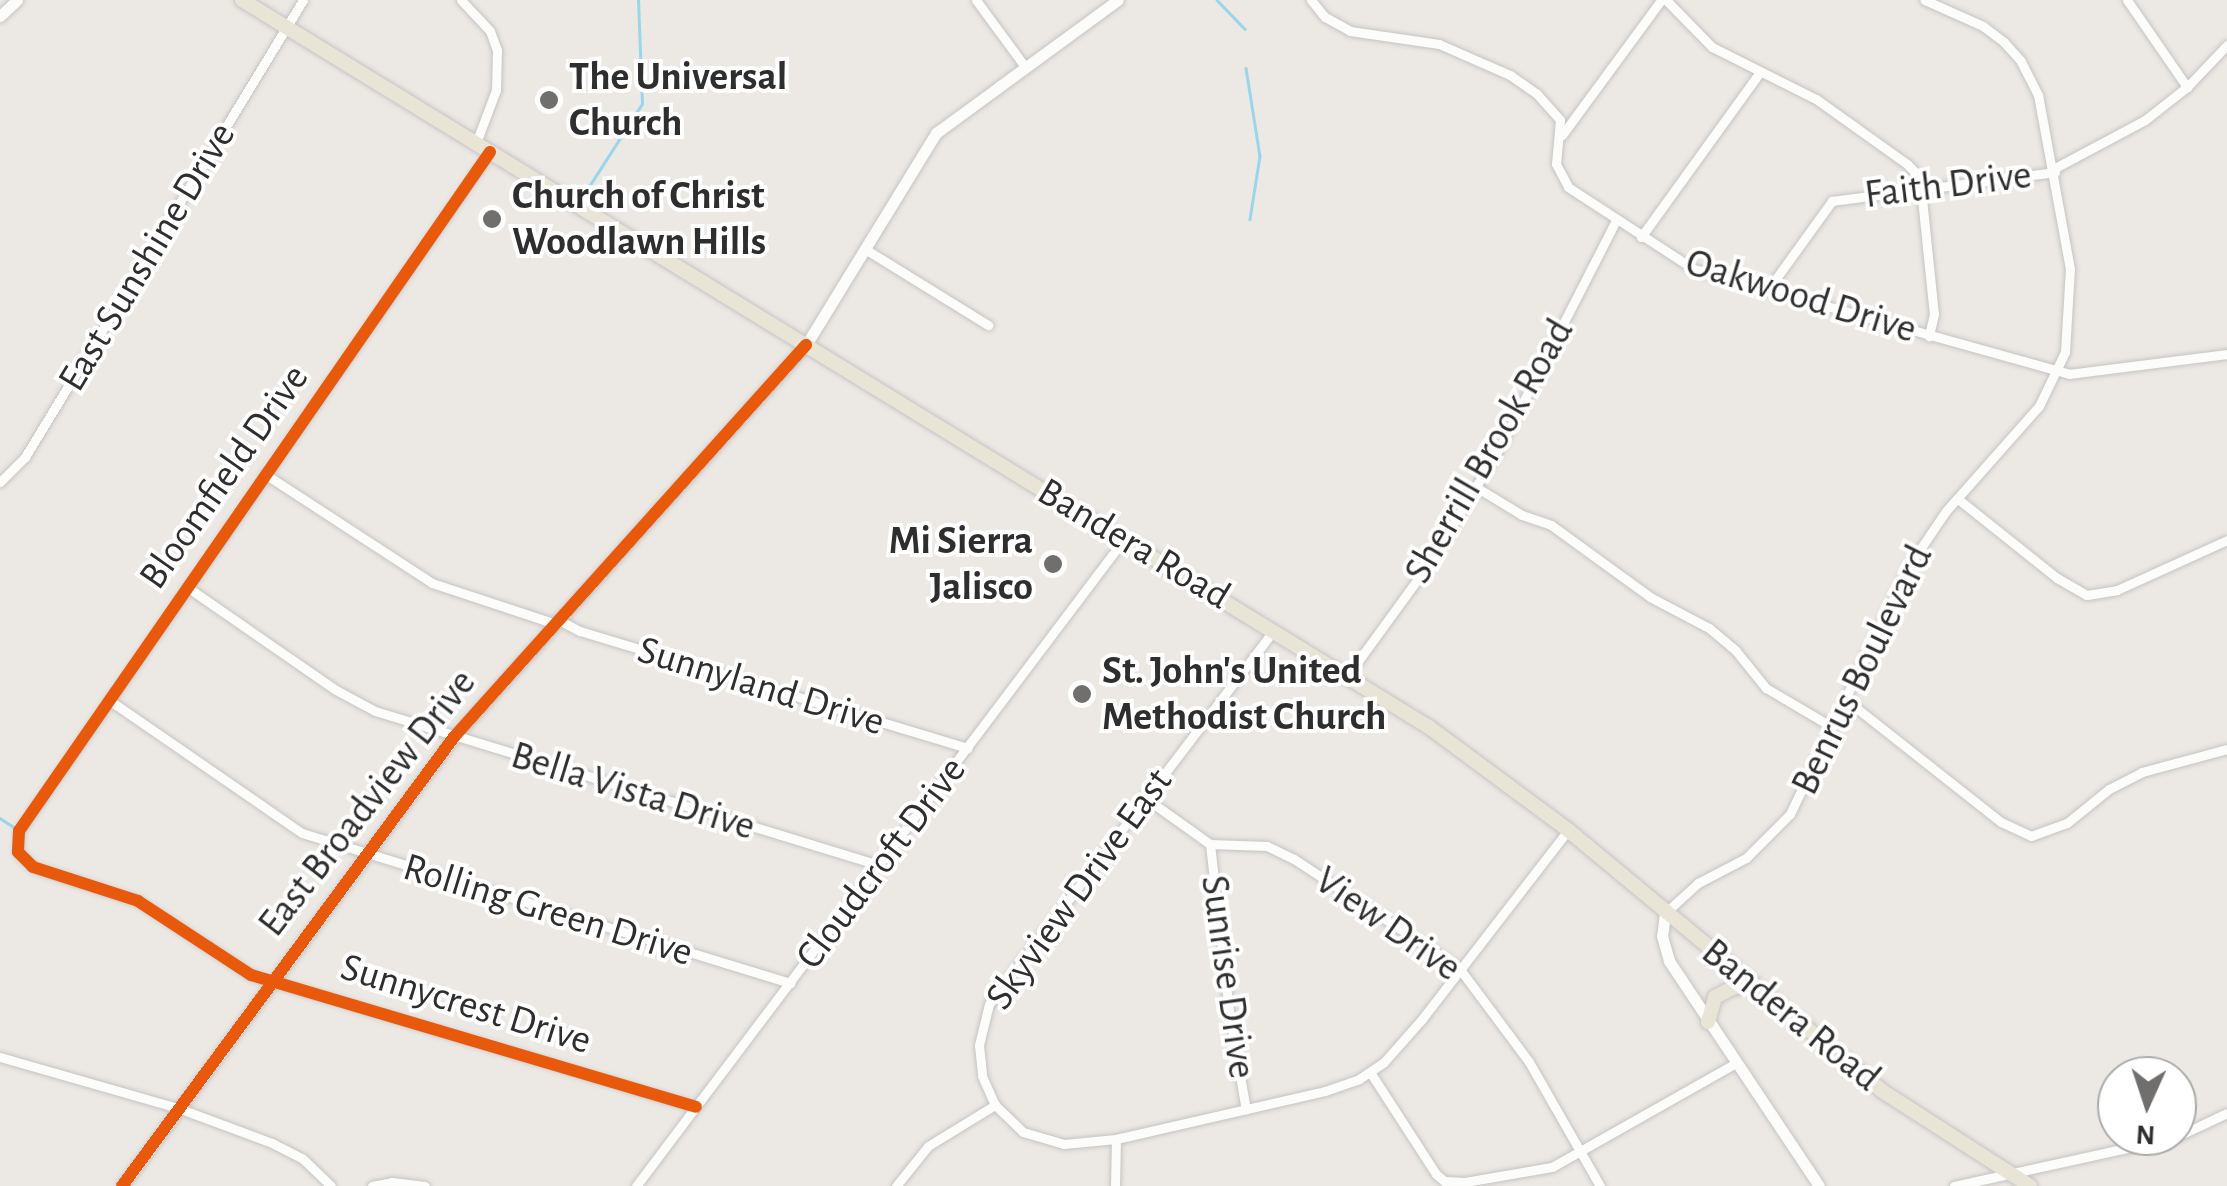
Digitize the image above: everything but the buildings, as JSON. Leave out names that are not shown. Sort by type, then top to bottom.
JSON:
[{"type":"main road","name":"Bandera Road","points":[[242,0],[1348,675],[1457,746],[1568,830],[1882,1091],[2003,1173],[2030,1186]]},
{"type":"main road","points":[[1708,1022],[1715,997],[1734,987],[1754,986]]},
{"type":"street","points":[[0,16],[17,0]]},
{"type":"street","name":"East Sunshine Drive","points":[[0,482],[26,457],[303,0]]},
{"type":"street","name":"Bloomfield Drive","points":[[17,843],[20,831],[483,147],[496,90],[498,50],[490,31],[461,0]]},
{"type":"street","points":[[976,0],[1026,68]]},
{"type":"street","name":"East Broadview Drive","points":[[122,1186],[454,737],[806,344],[936,134],[1118,0]]},
{"type":"street","name":"Oakwood Drive","points":[[1311,0],[1324,17],[1350,31],[1439,44],[1487,62],[1553,109],[1560,120],[1558,172],[1568,187],[1694,269],[2057,372],[2080,374],[2227,354]]},
{"type":"street","points":[[1560,138],[1664,0],[1712,47],[1816,100],[1907,164],[1926,189],[1934,314],[1930,336]]},
{"type":"street","name":"Benrus Boulevard","points":[[1664,912],[1688,890],[1746,858],[1776,830],[1801,797],[1910,564],[1958,499],[2027,423],[2057,372],[2064,352],[2071,298],[2055,170],[2038,95],[2013,51],[1983,26],[1925,0]]},
{"type":"street","points":[[2127,0],[2187,87]]},
{"type":"street","name":"Faith Drive","points":[[1767,291],[1832,201],[2055,170],[2116,139],[2187,87],[2227,45]]},
{"type":"street","points":[[1640,237],[1760,72]]},
{"type":"street","name":"Sherrill Brook Road","points":[[1348,675],[1430,562],[1476,487],[1616,220]]},
{"type":"street","points":[[864,249],[988,325]]},
{"type":"street","name":"Sunnyland Drive","points":[[265,474],[432,583],[968,748]]},
{"type":"street","points":[[1476,487],[1522,516],[1551,525],[1650,597],[1708,628],[1736,650],[1766,688],[1832,726]]},
{"type":"street","points":[[1958,499],[2057,578],[2088,595],[2117,590],[2227,540]]},
{"type":"street","name":"Cloudcroft Drive","points":[[636,1186],[1124,538]]},
{"type":"street","name":"Bella Vista Drive","points":[[186,587],[336,690],[375,711],[879,865]]},
{"type":"street","name":"Skyview Drive East","points":[[995,1105],[980,1066],[981,1028],[989,1004],[1274,630]]},
{"type":"street","points":[[1844,699],[2000,822],[2032,836],[2067,823],[2128,778],[2227,749]]},
{"type":"street","name":"Rolling Green Drive","points":[[109,700],[287,824],[332,845],[370,853],[790,983]]},
{"type":"street","points":[[1144,797],[1210,844]]},
{"type":"street","points":[[896,1186],[928,1146],[995,1105],[1034,1138],[1064,1144],[1116,1139],[1325,1092],[1370,1072],[1422,1019],[1568,830]]},
{"type":"street","name":"Sunnycrest Drive","points":[[17,843],[22,858],[33,867],[138,902],[239,969],[696,1108]]},
{"type":"street","name":"View Drive","points":[[1210,844],[1256,845],[1282,852],[1459,968],[1529,1062],[1600,1186]]},
{"type":"street","name":"Sunrise Drive","points":[[1210,844],[1226,994],[1246,1110]]},
{"type":"street","points":[[1664,912],[1664,949],[1708,1022],[1819,1186]]},
{"type":"street","points":[[0,1057],[178,1108],[292,1152],[331,1186]]},
{"type":"street","points":[[1370,1072],[1436,1174],[1444,1181],[1476,1182],[1527,1174],[1580,1154],[1736,1063]]},
{"type":"street","points":[[1954,1186],[2176,1138],[2227,1112]]},
{"type":"street","points":[[1115,1186],[1116,1139]]},
{"type":"street","points":[[372,1186],[392,1182],[424,1186]]},
{"type":"waterway","points":[[588,188],[642,104],[638,0]]},
{"type":"waterway","points":[[1217,0],[1245,29]]},
{"type":"waterway","points":[[1246,68],[1260,156],[1250,219]]},
{"type":"waterway","points":[[0,818],[14,827]]},
{"type":"cycle path","points":[[490,152],[19,831],[18,852],[33,867],[138,901],[251,975],[696,1107]]},
{"type":"cycle path","points":[[122,1186],[454,737],[806,345]]},
{"type":"place","name":"The Universal Church","points":[[549,100]]},
{"type":"place","name":"Church of Christ Woodlawn Hills","points":[[492,219]]},
{"type":"place","name":"Mi Sierra Jalisco","points":[[1053,564]]},
{"type":"place","name":"St. John's United Methodist Church","points":[[1082,694]]}]
